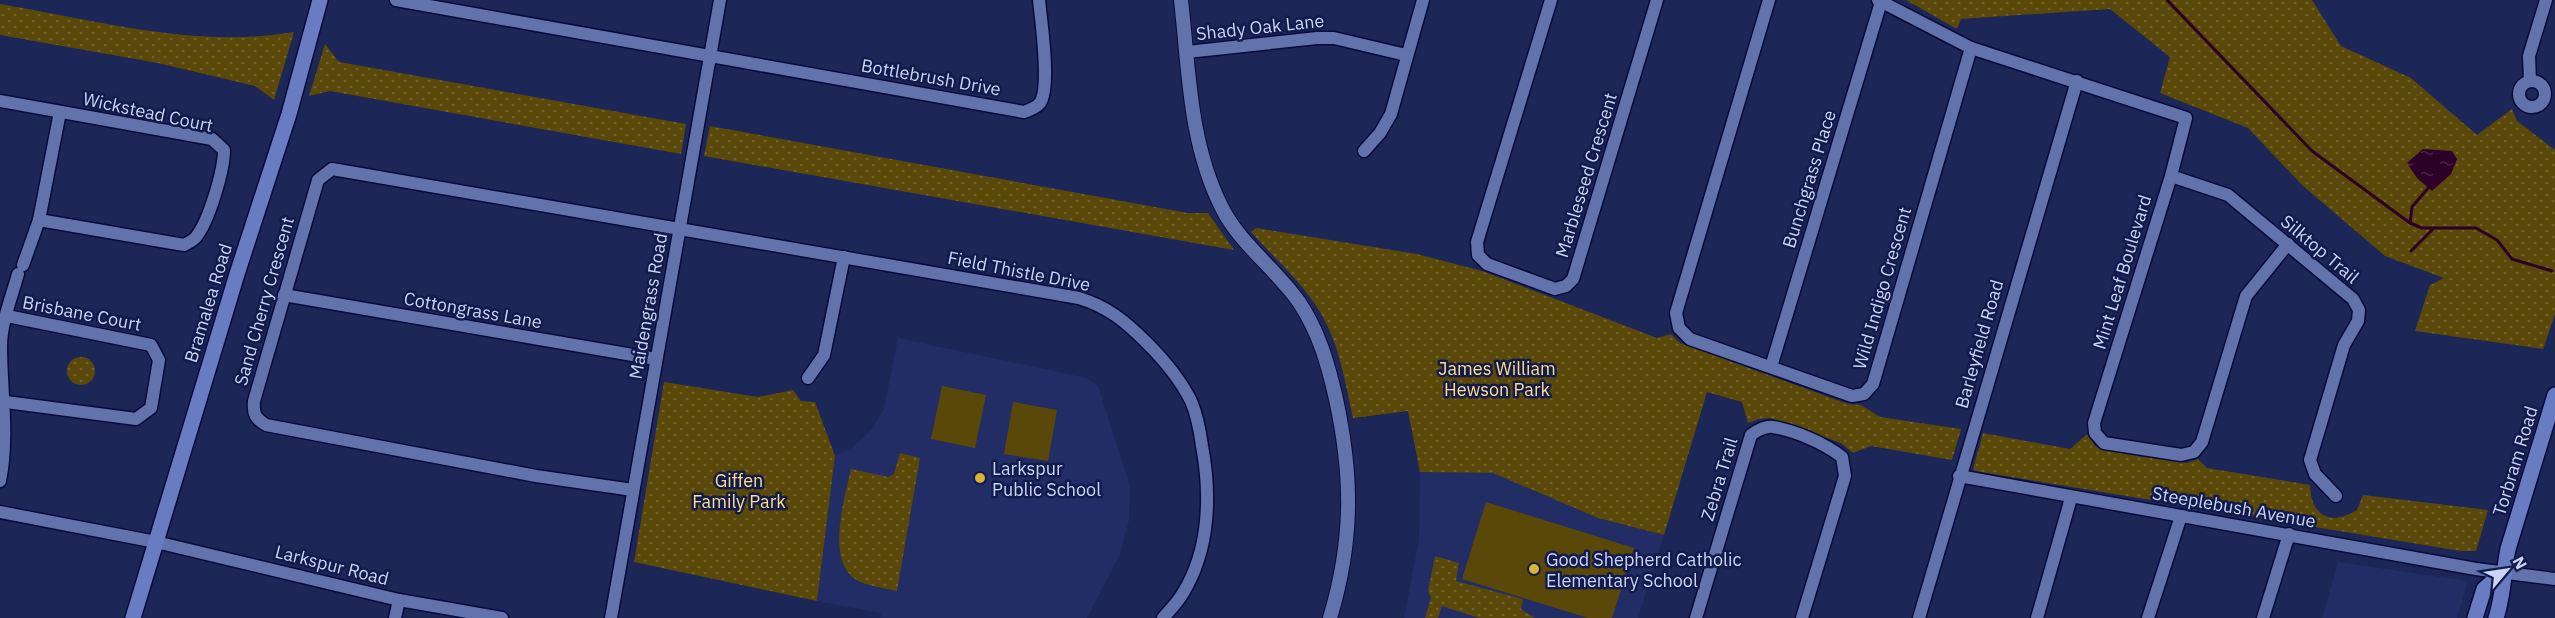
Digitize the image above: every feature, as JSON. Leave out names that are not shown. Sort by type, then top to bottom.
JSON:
[{"type":"main road","name":"Bramalea Road","points":[[133,618],[237,274],[289,114],[320,0]]},
{"type":"main road","name":"Torbram Road","points":[[2496,618],[2504,592],[2503,573],[2555,395]]},
{"type":"main road","name":"Torbram Road","points":[[2475,618],[2484,589],[2503,573]]},
{"type":"street","name":"Bottlebrush Drive","points":[[396,0],[1024,112],[1034,108],[1041,101],[1045,71],[1039,0]]},
{"type":"street","name":"Maidengrass Road","points":[[611,618],[620,578],[633,490],[720,0]]},
{"type":"street","points":[[1181,0],[1198,143],[1207,174],[1221,207],[1236,229],[1298,302],[1313,326],[1329,367],[1346,452],[1350,498],[1345,554],[1330,618]]},
{"type":"street","points":[[1364,151],[1380,133],[1391,114],[1423,0]]},
{"type":"street","name":"Marbleseed Crescent","points":[[1551,0],[1477,242],[1478,255],[1487,264],[1555,289],[1566,286],[1573,279],[1657,0]]},
{"type":"street","name":"Wild Indigo Crescent","points":[[1769,0],[1676,313],[1679,328],[1690,339],[1852,396],[1864,394],[1873,384],[1971,48]]},
{"type":"street","points":[[2530,81],[2529,57],[2546,0]]},
{"type":"street","name":"Bunchgrass Place","points":[[1771,367],[1880,1]]},
{"type":"street","name":"Mint Leaf Boulevard","points":[[1880,1],[1971,48],[2186,118],[2171,176],[2094,423],[2096,433],[2104,443],[2181,455],[2193,452],[2202,442],[2246,296],[2288,244]]},
{"type":"street","name":"Shady Oak Lane","points":[[1187,52],[1334,38],[1406,56]]},
{"type":"street","name":"Barleyfield Road","points":[[1919,618],[2077,81]]},
{"type":"street","name":"Wickstead Court","points":[[0,100],[212,140],[224,150],[224,162],[201,230],[194,240],[184,245],[39,220]]},
{"type":"street","name":"Wickstead Court","points":[[20,269],[39,220],[60,112]]},
{"type":"street","name":"Sand Cherry Crescent","points":[[633,490],[536,476],[266,425],[256,419],[253,411],[254,400],[318,180],[332,169],[680,228]]},
{"type":"street","name":"Silktop Trail","points":[[2171,176],[2228,195],[2353,299],[2359,309],[2358,321],[2344,345],[2310,460],[2315,474],[2336,496]]},
{"type":"street","name":"Field Thistle Drive","points":[[680,228],[1079,298],[1100,305],[1122,318],[1163,360],[1192,404],[1208,477],[1208,510],[1202,543],[1183,593],[1163,618]]},
{"type":"street","points":[[808,378],[824,355],[844,257]]},
{"type":"street","name":"Brisbane Court","points":[[0,481],[5,455],[6,402],[1,343],[20,269]]},
{"type":"street","name":"Cottongrass Lane","points":[[284,295],[656,359]]},
{"type":"street","name":"Brisbane Court","points":[[6,402],[136,419],[151,408],[159,360],[150,345],[7,316]]},
{"type":"street","name":"Zebra Trail","points":[[1695,618],[1751,435],[1760,429],[1772,427],[1828,446],[1842,458],[1845,476],[1802,618]]},
{"type":"street","name":"Steeplebush Avenue","points":[[1959,476],[2071,498],[2289,534],[2503,573],[2555,579]]},
{"type":"street","points":[[2037,618],[2071,498]]},
{"type":"street","name":"Larkspur Road","points":[[0,512],[156,542],[399,600],[502,618]]},
{"type":"street","points":[[2148,618],[2181,516]]},
{"type":"street","points":[[2263,618],[2289,534]]},
{"type":"street","points":[[395,618],[399,600]]},
{"type":"shaded area","name":"Larkspur Public School","points":[[898,338],[1087,378],[1098,386],[1130,486],[1129,520],[1120,554],[1087,618],[880,618],[881,613],[817,601],[835,456],[853,447],[873,428],[884,408]]},
{"type":"shaded area","name":"Good Shepherd Catholic Elementary School","points":[[1420,472],[1493,473],[1598,518],[1664,535],[1638,618],[1404,618],[1419,539]]},
{"type":"shaded area","points":[[2338,562],[2468,581],[2457,618],[2322,618]]},
{"type":"green space","points":[[1906,0],[2312,0],[2341,46],[2411,78],[2477,135],[2512,109],[2517,121],[2555,150],[2555,314],[2543,349],[2415,331],[2430,285],[2444,278],[2385,256],[2302,185],[2248,128],[2160,93],[2170,57],[2110,9],[1961,19],[1957,29]]},
{"type":"green space","points":[[0,4],[183,35],[257,36],[294,32],[274,100],[255,86],[158,63],[0,35]]},
{"type":"green space","points":[[325,44],[339,62],[686,124],[681,154],[330,91],[309,96]]},
{"type":"green space","points":[[710,126],[1188,213],[1208,213],[1234,250],[704,156]]},
{"type":"green space","name":"James William Hewson Park","points":[[1256,228],[1417,254],[1482,271],[1657,338],[1671,334],[1680,343],[1848,404],[1861,405],[1880,417],[1961,429],[1952,460],[1871,446],[1853,453],[1841,443],[1770,418],[1748,423],[1742,402],[1707,392],[1664,535],[1598,518],[1493,473],[1420,472],[1408,411],[1353,418],[1340,359],[1327,325],[1312,299],[1251,232]]},
{"type":"green space","points":[[81,357],[91,361],[95,371],[91,381],[81,385],[71,381],[67,371],[71,361]]},
{"type":"green space","name":"Giffen Family Park","points":[[664,382],[758,397],[793,390],[801,401],[815,402],[835,456],[817,601],[634,562]]},
{"type":"green space","points":[[942,386],[986,395],[975,448],[931,439]]},
{"type":"green space","points":[[1013,402],[1057,410],[1048,461],[1004,454]]},
{"type":"green space","points":[[1983,433],[2070,449],[2087,434],[2095,446],[2105,450],[2187,463],[2198,459],[2207,468],[2310,485],[2314,505],[2324,516],[2331,518],[2348,515],[2357,510],[2363,495],[2488,510],[2476,551],[2461,551],[1975,471],[1973,469]]},
{"type":"green space","points":[[900,453],[920,458],[897,591],[865,584],[849,574],[843,562],[840,530],[851,469],[888,477],[894,474]]},
{"type":"green space","points":[[1486,502],[1634,548],[1612,618],[1588,618],[1462,579]]},
{"type":"green space","points":[[1435,556],[1459,563],[1456,581],[1523,599],[1521,609],[1535,618],[1479,618],[1442,606],[1438,618],[1425,618],[1431,598],[1428,591]]},
{"type":"water","points":[[2423,149],[2452,151],[2457,159],[2451,174],[2432,191],[2417,178],[2407,163]]},
{"type":"waterway","points":[[2167,0],[2312,151],[2410,223],[2422,228],[2476,228],[2497,240],[2512,259],[2552,271]]},
{"type":"waterway","points":[[2410,223],[2412,207],[2429,187]]},
{"type":"waterway","points":[[2411,251],[2433,229]]},
{"type":"place","name":"Larkspur Public School","points":[[980,478]]},
{"type":"place","name":"Good Shepherd Catholic Elementary School","points":[[1534,569]]}]
